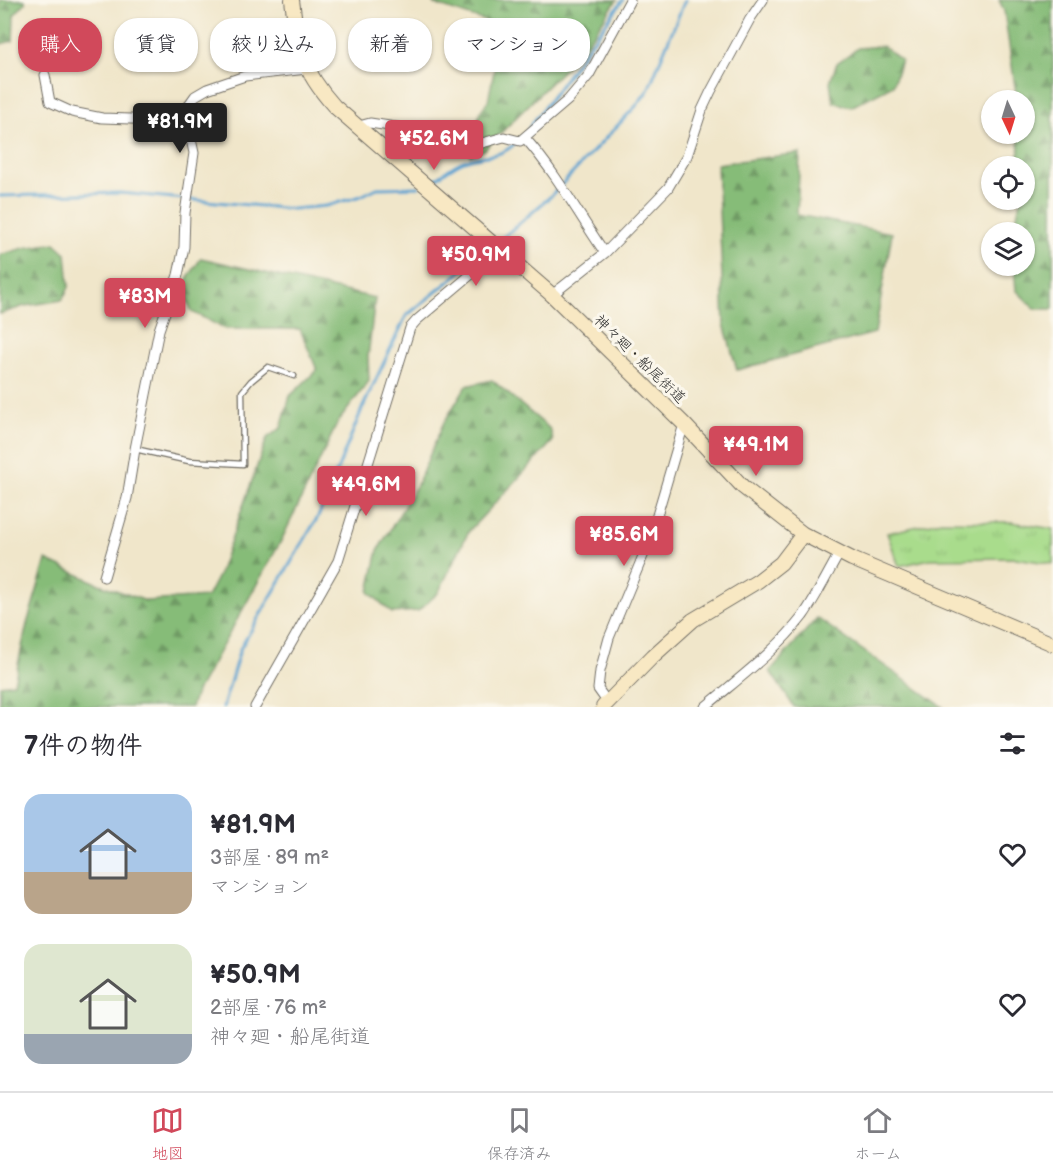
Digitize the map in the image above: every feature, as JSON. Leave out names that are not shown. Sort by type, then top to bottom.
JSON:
[{"type":"street","name":"神々廻・船尾街道","points":[[292,0],[294,18]]},
{"type":"street","points":[[519,139],[568,100],[589,75],[630,0]]},
{"type":"street","points":[[552,295],[605,253],[668,188],[687,156],[702,110],[711,92],[750,19],[763,0]]},
{"type":"street","points":[[104,578],[127,498],[159,330],[178,275],[184,247],[185,213],[194,153],[187,121],[190,103],[195,96],[207,89],[246,76],[281,72]]},
{"type":"street","name":"神々廻・船尾街道","points":[[309,72],[334,106],[552,295],[684,424],[743,487],[803,534],[1053,644]]},
{"type":"street","points":[[45,75],[50,102],[72,112],[102,118],[187,121]]},
{"type":"street","points":[[359,126],[370,123],[409,129],[471,146],[504,137],[519,139],[560,180],[571,203],[605,253]]},
{"type":"street","points":[[255,707],[338,561],[410,328],[497,246]]},
{"type":"street","points":[[684,424],[650,539],[609,638],[600,671],[598,689],[606,705],[693,620],[758,581],[781,563],[803,534]]},
{"type":"street","points":[[705,707],[776,647],[788,634],[804,614],[840,552]]},
{"type":"lane","points":[[135,449],[189,460],[243,464],[242,392],[268,367],[294,376]]},
{"type":"green space","points":[[0,0],[25,0],[25,3],[14,15],[13,41],[0,44]]},
{"type":"green space","points":[[433,0],[617,0],[590,39],[590,18],[476,18],[434,4]]},
{"type":"green space","points":[[999,0],[1053,0],[1053,309],[1035,309],[1016,290],[1015,276],[1035,276],[1035,222],[1016,222],[1018,210],[1035,210],[1035,156],[1019,156],[1019,144],[1035,144],[1035,90],[1016,90],[1004,11]]},
{"type":"green space","points":[[883,46],[901,60],[893,85],[851,107],[833,102],[830,82],[837,63],[858,48]]},
{"type":"green space","points":[[494,72],[561,72],[484,150],[470,155],[480,112],[488,101]]},
{"type":"green space","points":[[800,153],[797,215],[892,233],[875,333],[737,370],[724,324],[717,164]]},
{"type":"green space","points":[[55,243],[66,253],[69,287],[62,300],[25,306],[0,314],[0,255]]},
{"type":"green space","points":[[201,258],[375,298],[368,357],[369,381],[338,422],[281,541],[195,695],[191,707],[0,707],[0,685],[14,683],[27,624],[46,560],[99,584],[146,601],[207,597],[219,574],[267,438],[281,428],[290,396],[317,370],[300,329],[225,329],[192,312],[182,287]]},
{"type":"green space","points":[[492,380],[550,429],[553,441],[469,531],[438,593],[418,611],[392,613],[369,592],[378,550],[417,485],[443,424],[466,386]]},
{"type":"green space","points":[[941,521],[1011,522],[1053,529],[1053,564],[1016,558],[930,559],[899,566],[887,533]]},
{"type":"green space","points":[[817,618],[943,707],[794,707],[770,671]]},
{"type":"waterway","points":[[529,128],[623,0]]},
{"type":"waterway","points":[[501,239],[550,197],[637,105],[648,90],[685,0]]},
{"type":"waterway","points":[[433,181],[463,161],[505,151],[516,142]]},
{"type":"waterway","points":[[0,196],[120,193],[293,209],[326,206],[361,196],[377,188],[419,187]]},
{"type":"waterway","points":[[223,707],[240,649],[319,515],[362,409],[406,316],[489,249]]}]
